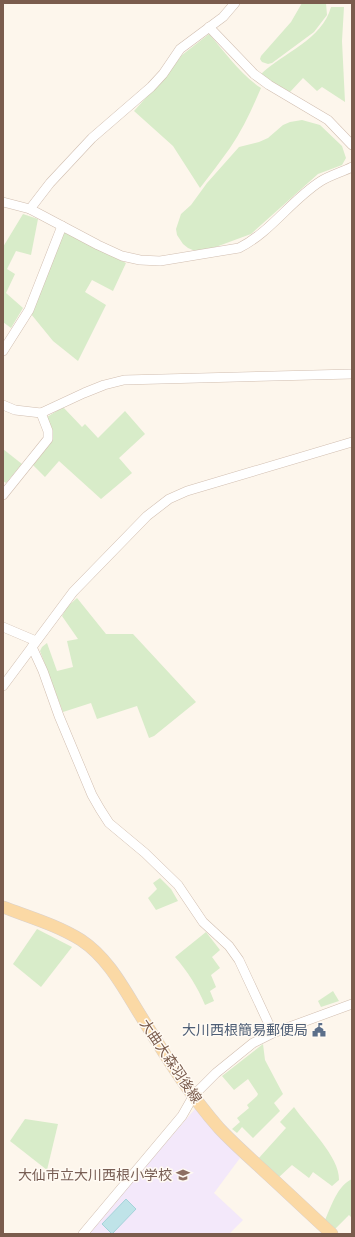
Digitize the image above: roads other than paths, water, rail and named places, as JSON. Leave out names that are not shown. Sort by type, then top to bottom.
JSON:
[{"type":"main road","name":"大曲大森羽後線","points":[[3,907],[60,929],[82,941],[95,952],[109,967],[121,984],[160,1047],[194,1096],[219,1128],[332,1234]]},
{"type":"street","points":[[30,209],[50,183],[92,138],[151,87],[163,74],[180,48],[223,17],[235,3]]},
{"type":"street","points":[[209,27],[254,74],[269,85],[328,120],[352,145]]},
{"type":"street","points":[[3,202],[30,209],[122,256],[140,260],[160,261],[239,248],[251,242],[322,180],[352,167]]},
{"type":"street","points":[[3,351],[29,310],[62,226]]},
{"type":"street","points":[[3,405],[15,410],[41,413],[84,392],[124,380],[352,374]]},
{"type":"street","points":[[3,496],[48,439],[48,431],[41,413]]},
{"type":"street","points":[[3,686],[73,592],[147,516],[169,499],[187,491],[352,442]]},
{"type":"street","points":[[3,627],[34,644],[59,716],[92,795],[108,823],[145,853],[178,885],[203,922],[229,946],[239,960],[273,1033]]},
{"type":"street","points":[[83,1234],[182,1116],[194,1096],[216,1073],[254,1043],[273,1033],[352,1004]]},
{"type":"water","points":[[126,1199],[136,1209],[112,1234],[102,1224]]},
{"type":"place","name":"大川西根簡易郵便局","points":[[319,1030]]},
{"type":"place","name":"大仙市立大川西根小学校","points":[[183,1175]]}]
